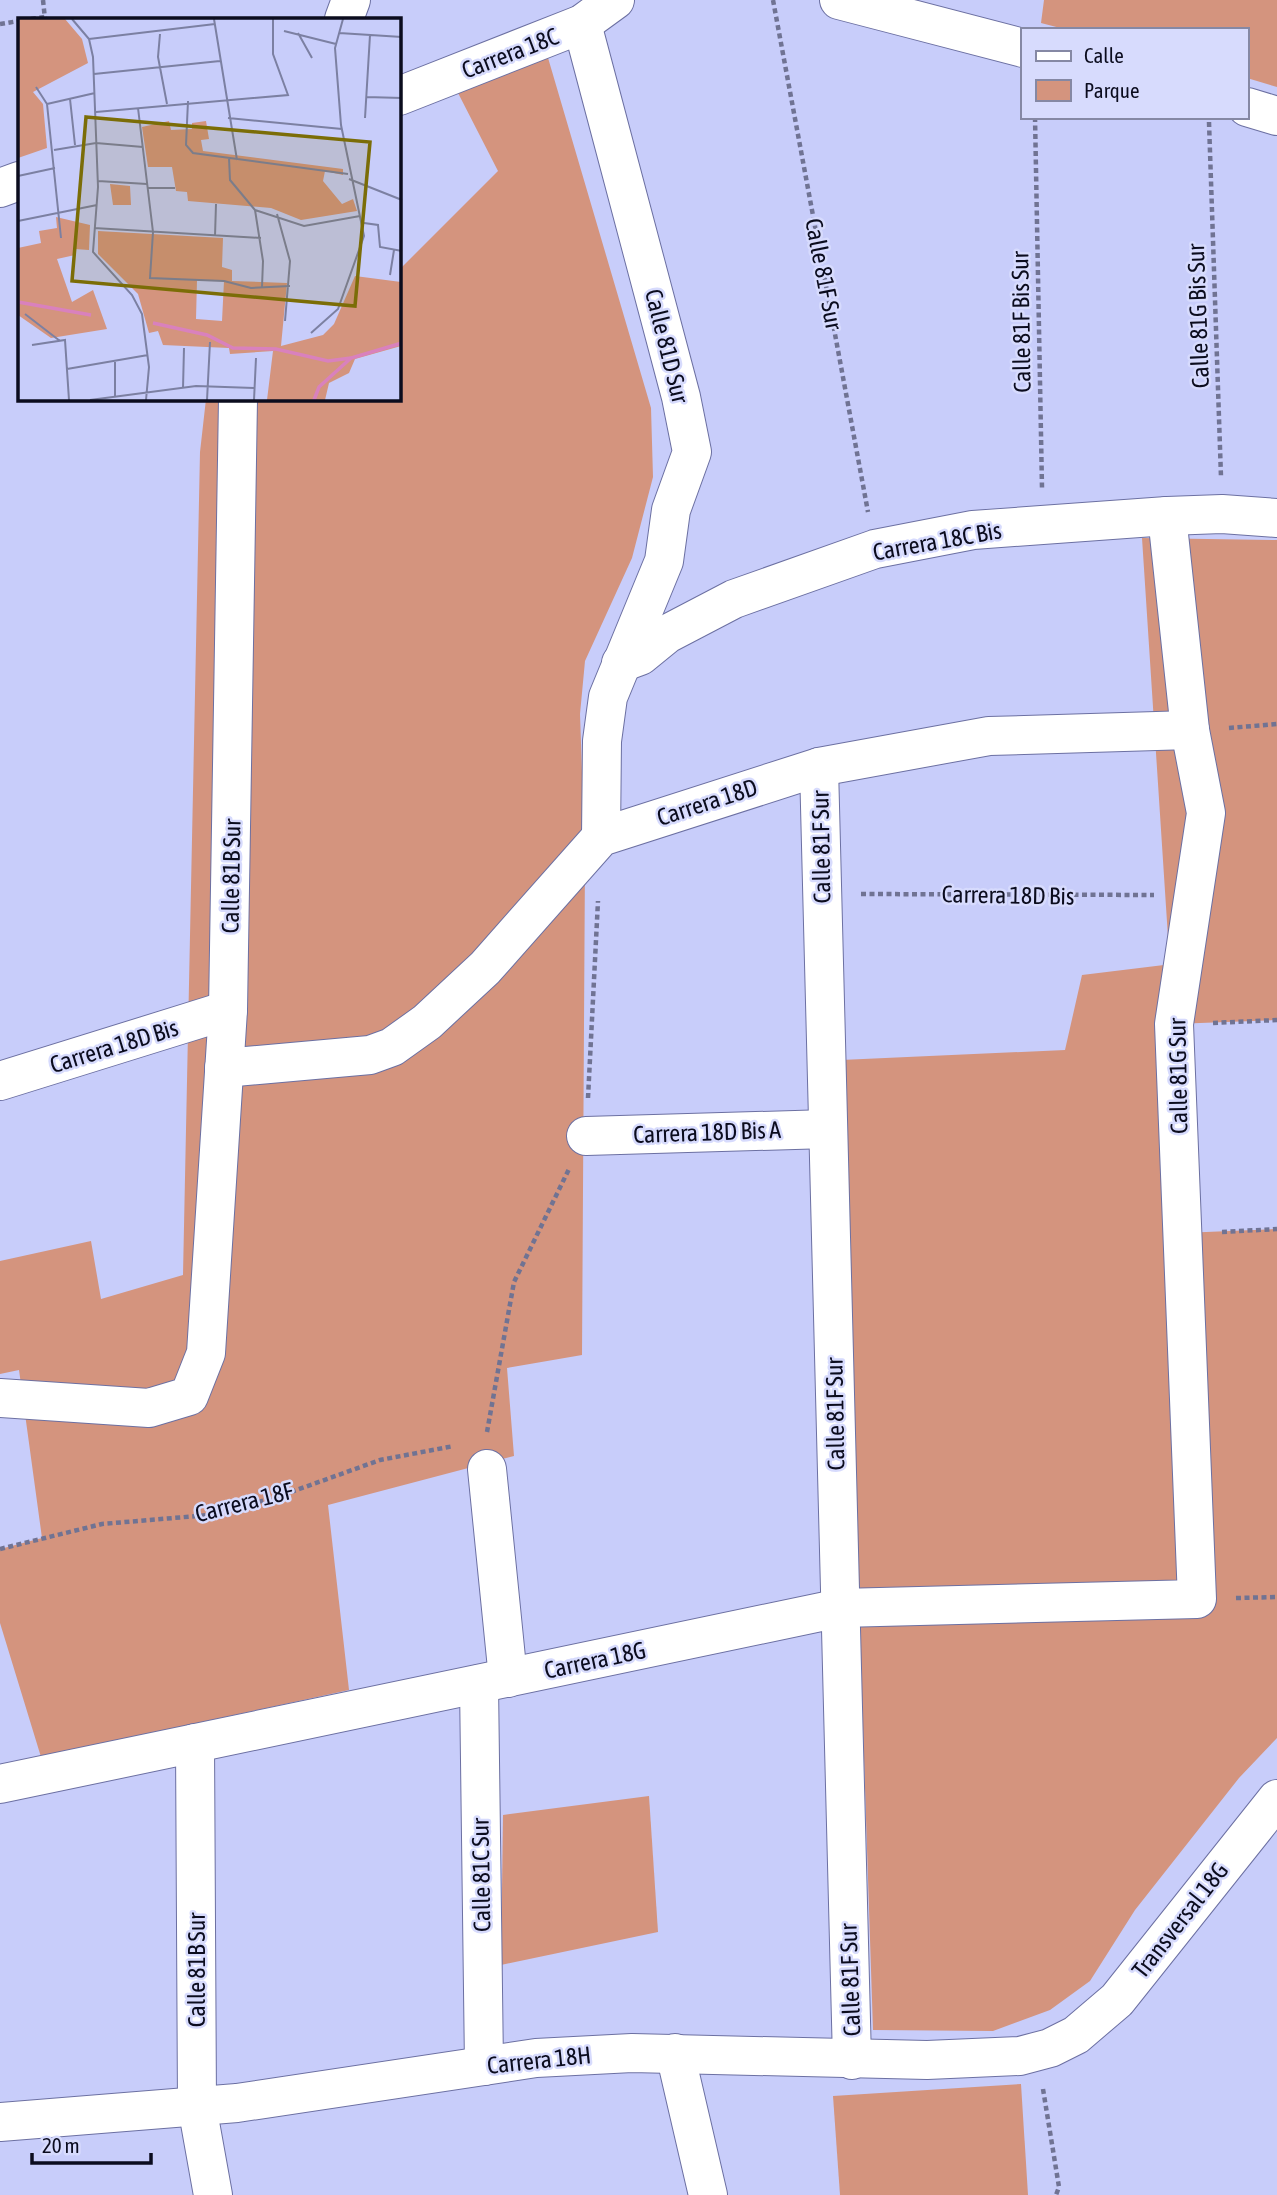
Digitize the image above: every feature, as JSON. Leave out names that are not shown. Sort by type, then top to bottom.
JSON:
[{"type":"street","points":[[344,18],[351,0]]},
{"type":"street","name":"Carrera 18C","points":[[401,95],[582,24],[615,0]]},
{"type":"street","points":[[839,0],[1021,47]]},
{"type":"street","name":"Calle 81D Sur","points":[[582,24],[681,397],[692,452],[671,510],[664,561],[608,697],[602,741],[601,837]]},
{"type":"street","points":[[1249,108],[1277,116]]},
{"type":"street","points":[[0,188],[18,181]]},
{"type":"street","name":"Calle 81B Sur","points":[[0,1398],[149,1408],[189,1396],[206,1353],[228,1010],[238,401]]},
{"type":"street","name":"Carrera 18C Bis","points":[[621,663],[640,656],[667,635],[734,599],[875,549],[974,530],[1167,516],[1222,514],[1277,518]]},
{"type":"street","name":"Calle 81G Sur","points":[[1167,516],[1190,730],[1206,813],[1174,1024],[1197,1599]]},
{"type":"street","name":"Carrera 18D","points":[[601,837],[819,767],[989,736],[1190,730]]},
{"type":"street","name":"Calle 81F Sur","points":[[819,767],[852,2060]]},
{"type":"street","points":[[223,1068],[370,1055],[392,1047],[426,1022],[485,968],[601,837]]},
{"type":"street","name":"Carrera 18D Bis","points":[[0,1081],[228,1010]]},
{"type":"street","name":"Carrera 18D Bis A","points":[[586,1136],[828,1129]]},
{"type":"street","name":"Calle 81C Sur","points":[[473,1457],[493,1681],[484,2066]]},
{"type":"street","name":"Carrera 18G","points":[[0,1784],[841,1608],[1197,1599]]},
{"type":"street","name":"Calle 81B Sur","points":[[195,1743],[197,2106],[213,2195]]},
{"type":"street","name":"Transversal 18G","points":[[1076,2035],[1095,2021],[1141,1971],[1277,1799]]},
{"type":"street","name":"Carrera 18H","points":[[0,2122],[197,2106],[584,2053],[675,2053],[852,2060],[990,2059],[1037,2051],[1076,2035]]},
{"type":"street","points":[[675,2053],[708,2195]]},
{"type":"path","points":[[43,0],[45,18]]},
{"type":"path","name":"Calle 81F Sur","points":[[772,0],[875,549]]},
{"type":"path","points":[[0,24],[18,21]]},
{"type":"path","name":"Calle 81F Bis Sur","points":[[1035,119],[1042,527]]},
{"type":"path","name":"Calle 81G Bis Sur","points":[[1209,119],[1222,514]]},
{"type":"path","points":[[1190,730],[1277,724]]},
{"type":"path","name":"Carrera 18D Bis","points":[[822,893],[1193,894]]},
{"type":"path","points":[[1174,1024],[1277,1020]]},
{"type":"path","points":[[1182,1234],[1277,1229]]},
{"type":"path","name":"Carrera 18F","points":[[0,1549],[102,1524],[209,1515],[277,1497],[380,1460],[473,1457]]},
{"type":"path","points":[[1037,2051],[1059,2187],[1056,2195]]},
{"type":"green space","points":[[1044,0],[1277,0],[1277,87],[1249,79],[1249,28],[1060,28],[1041,23]]},
{"type":"green space","points":[[546,51],[651,408],[653,477],[632,558],[585,661],[580,714],[585,859],[582,1355],[507,1368],[514,1456],[328,1505],[349,1690],[41,1757],[0,1623],[0,1549],[42,1538],[19,1370],[0,1374],[0,1261],[91,1241],[101,1299],[183,1275],[200,452],[206,401],[401,401],[401,268],[498,171],[457,91]]},
{"type":"green space","points":[[1142,538],[1277,540],[1277,1020],[1174,1024],[1182,1233],[1277,1229],[1277,1738],[1239,1778],[1135,1910],[1090,1981],[1050,2010],[993,2031],[873,2030],[841,1060],[1065,1050],[1082,975],[1164,965],[1173,1014]]},
{"type":"green space","points":[[649,1796],[658,1932],[501,1965],[503,1815]]},
{"type":"green space","points":[[1021,2084],[1028,2195],[840,2195],[833,2096]]}]
